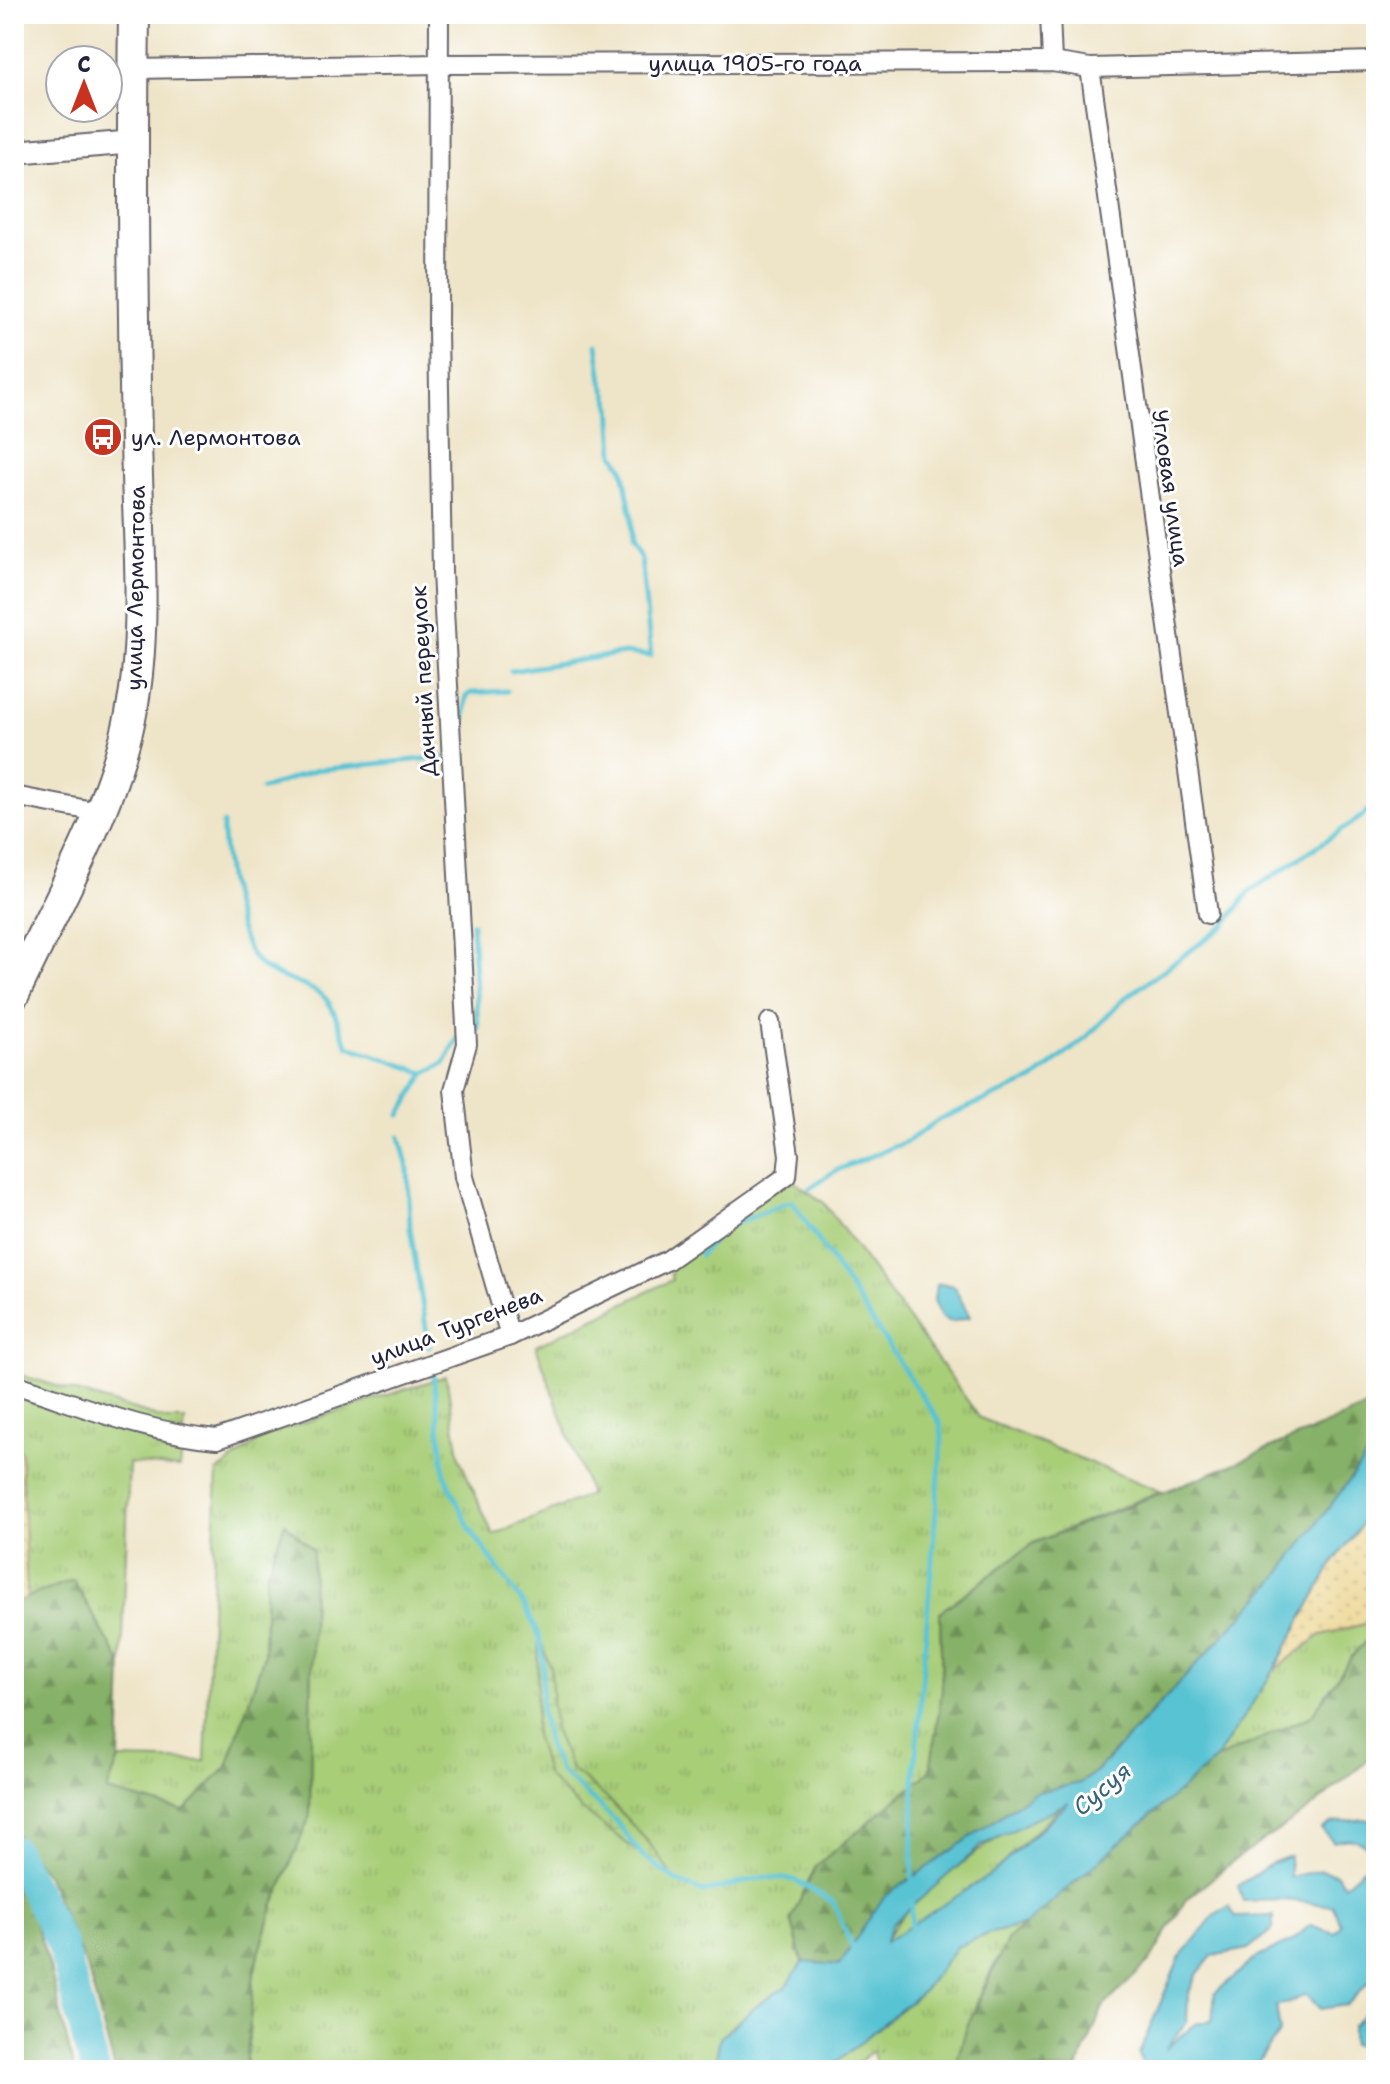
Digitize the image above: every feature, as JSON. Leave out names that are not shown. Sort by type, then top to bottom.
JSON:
[{"type":"highway","name":"улица Лермонтова","points":[[14,994],[98,812],[134,699],[137,665],[134,14]]},
{"type":"street","name":"Дачный переулок","points":[[439,14],[438,330],[442,572],[467,1044],[454,1090],[464,1177],[510,1336]]},
{"type":"street","points":[[1050,14],[1052,62]]},
{"type":"street","name":"улица 1905-го года","points":[[134,69],[440,64],[1052,62],[1090,68],[1376,61]]},
{"type":"street","name":"Угловая улица","points":[[1090,68],[1208,914]]},
{"type":"street","points":[[14,152],[135,142]]},
{"type":"street","points":[[14,796],[98,812]]},
{"type":"street","name":"улица Тургенева","points":[[14,1384],[185,1437],[217,1439],[510,1336],[668,1260],[787,1176],[789,1155],[770,1022]]},
{"type":"green space","points":[[787,1176],[824,1203],[980,1418],[1160,1491],[1034,1543],[940,1612],[942,1690],[930,1771],[791,1919],[802,1962],[790,1986],[765,1999],[720,2037],[714,2070],[246,2070],[254,1972],[273,1907],[310,1815],[313,1551],[286,1524],[266,1574],[264,1655],[227,1767],[184,1811],[107,1791],[119,1759],[205,1761],[217,1472],[268,1434],[446,1376],[460,1460],[493,1535],[590,1495],[536,1346],[672,1280],[668,1260]]},
{"type":"green space","points":[[14,1373],[167,1420],[185,1420],[180,1468],[129,1463],[122,1665],[73,1580],[27,1598],[21,1452],[14,1448]]},
{"type":"green space","points":[[1376,1403],[1376,1444],[1273,1583],[1096,1771],[1080,1783],[1034,1793],[884,1898],[839,1965],[803,1962],[791,1919],[816,1866],[930,1771],[942,1690],[940,1612],[1034,1543],[1219,1470]]},
{"type":"green space","points":[[285,1523],[313,1550],[310,1816],[273,1907],[254,1972],[246,2070],[115,2070],[88,1971],[47,1876],[14,1831],[14,1602],[73,1580],[122,1665],[119,1759],[107,1791],[184,1811],[227,1767],[264,1655],[266,1574]]},
{"type":"green space","points":[[1376,1621],[1376,1630],[1354,1654],[1311,1716],[1216,1759],[1274,1670],[1321,1635]]},
{"type":"green space","points":[[1376,1630],[1376,1753],[1310,1809],[1233,1861],[1185,1901],[1150,1961],[1103,2007],[1077,2070],[954,2070],[967,2026],[1008,1939],[1216,1759],[1311,1716],[1354,1654]]},
{"type":"green space","points":[[539,1635],[551,1670],[554,1729],[571,1769],[609,1800],[649,1843],[676,1881],[580,1808],[547,1776],[535,1735]]},
{"type":"green space","points":[[1063,1804],[993,1873],[885,1943],[896,1924],[936,1883],[1017,1827]]},
{"type":"green space","points":[[14,1862],[49,1964],[74,2070],[14,2070]]},
{"type":"green space","points":[[1025,1925],[1012,1938],[990,1973],[954,2070],[877,2070],[873,2052],[848,2070],[827,2070],[924,1990],[956,1947],[993,1932]]},
{"type":"sand","points":[[14,1448],[21,1451],[27,1598],[14,1602]]},
{"type":"sand","points":[[1376,1505],[1376,1621],[1321,1635],[1274,1670],[1331,1566]]},
{"type":"water","points":[[936,1285],[954,1286],[970,1317],[950,1322],[941,1317],[934,1300]]},
{"type":"water","name":"Сусуя","points":[[1376,1444],[1376,1505],[1331,1566],[1274,1670],[1216,1759],[1025,1925],[987,1934],[956,1947],[924,1990],[827,2070],[714,2070],[720,2037],[765,1999],[785,1988],[803,1962],[839,1965],[883,1898],[1034,1793],[1080,1783],[1097,1771],[1273,1583]],"holes":[[[1069,1802],[993,1873],[885,1942],[892,1924],[981,1846]]]},
{"type":"water","points":[[1364,1819],[1376,1821],[1376,1855],[1357,1841],[1346,1839],[1333,1842],[1322,1829],[1331,1823]]},
{"type":"water","points":[[1290,1856],[1290,1877],[1321,1870],[1337,1874],[1344,1885],[1365,1867],[1376,1867],[1376,1975],[1347,2005],[1320,2009],[1306,1994],[1289,2003],[1276,2005],[1280,2032],[1252,2070],[1144,2070],[1139,2053],[1179,1959],[1215,1914],[1229,1906],[1236,1917],[1273,1916],[1273,1929],[1248,1949],[1212,1956],[1198,1973],[1188,1994],[1187,2022],[1165,2050],[1195,2024],[1212,2021],[1215,1993],[1256,1958],[1292,1941],[1310,1925],[1335,1933],[1341,1925],[1333,1906],[1286,1900],[1243,1901],[1238,1886],[1272,1863]]},
{"type":"water","points":[[1376,2001],[1376,2050],[1352,2044],[1352,2026]]},
{"type":"waterway","points":[[511,671],[625,653],[651,656],[641,558],[631,544],[632,518],[623,469],[614,454],[611,405],[602,381],[597,344]]},
{"type":"waterway","points":[[462,743],[466,697],[471,693],[507,691]]},
{"type":"waterway","points":[[262,789],[316,770],[443,757]]},
{"type":"waterway","points":[[810,1188],[835,1171],[908,1141],[940,1119],[1033,1080],[1087,1037],[1124,999],[1224,926],[1249,892],[1364,815],[1376,801]]},
{"type":"waterway","points":[[223,824],[232,899],[252,956],[268,971],[323,996],[334,1012],[348,1046],[425,1073]]},
{"type":"waterway","points":[[472,923],[478,1028]]},
{"type":"waterway","points":[[400,1115],[425,1073],[444,1064],[458,1038]]},
{"type":"waterway","points":[[400,1137],[408,1169],[410,1228],[429,1346]]},
{"type":"waterway","points":[[732,1225],[792,1201],[940,1423],[942,1437],[914,1779],[912,1884]]},
{"type":"waterway","points":[[700,1255],[721,1232]]},
{"type":"waterway","points":[[433,1372],[445,1476],[470,1529],[524,1605],[539,1635],[543,1660],[541,1710],[548,1745],[560,1771],[614,1819],[641,1854],[676,1881],[704,1892],[764,1877],[795,1880],[833,1902],[854,1951]]},
{"type":"waterway","points":[[14,1851],[62,1945],[95,2070]]},
{"type":"waterway","points":[[911,1932],[912,1902]]},
{"type":"place","name":"ул. Лермонтова","points":[[103,437]]}]
